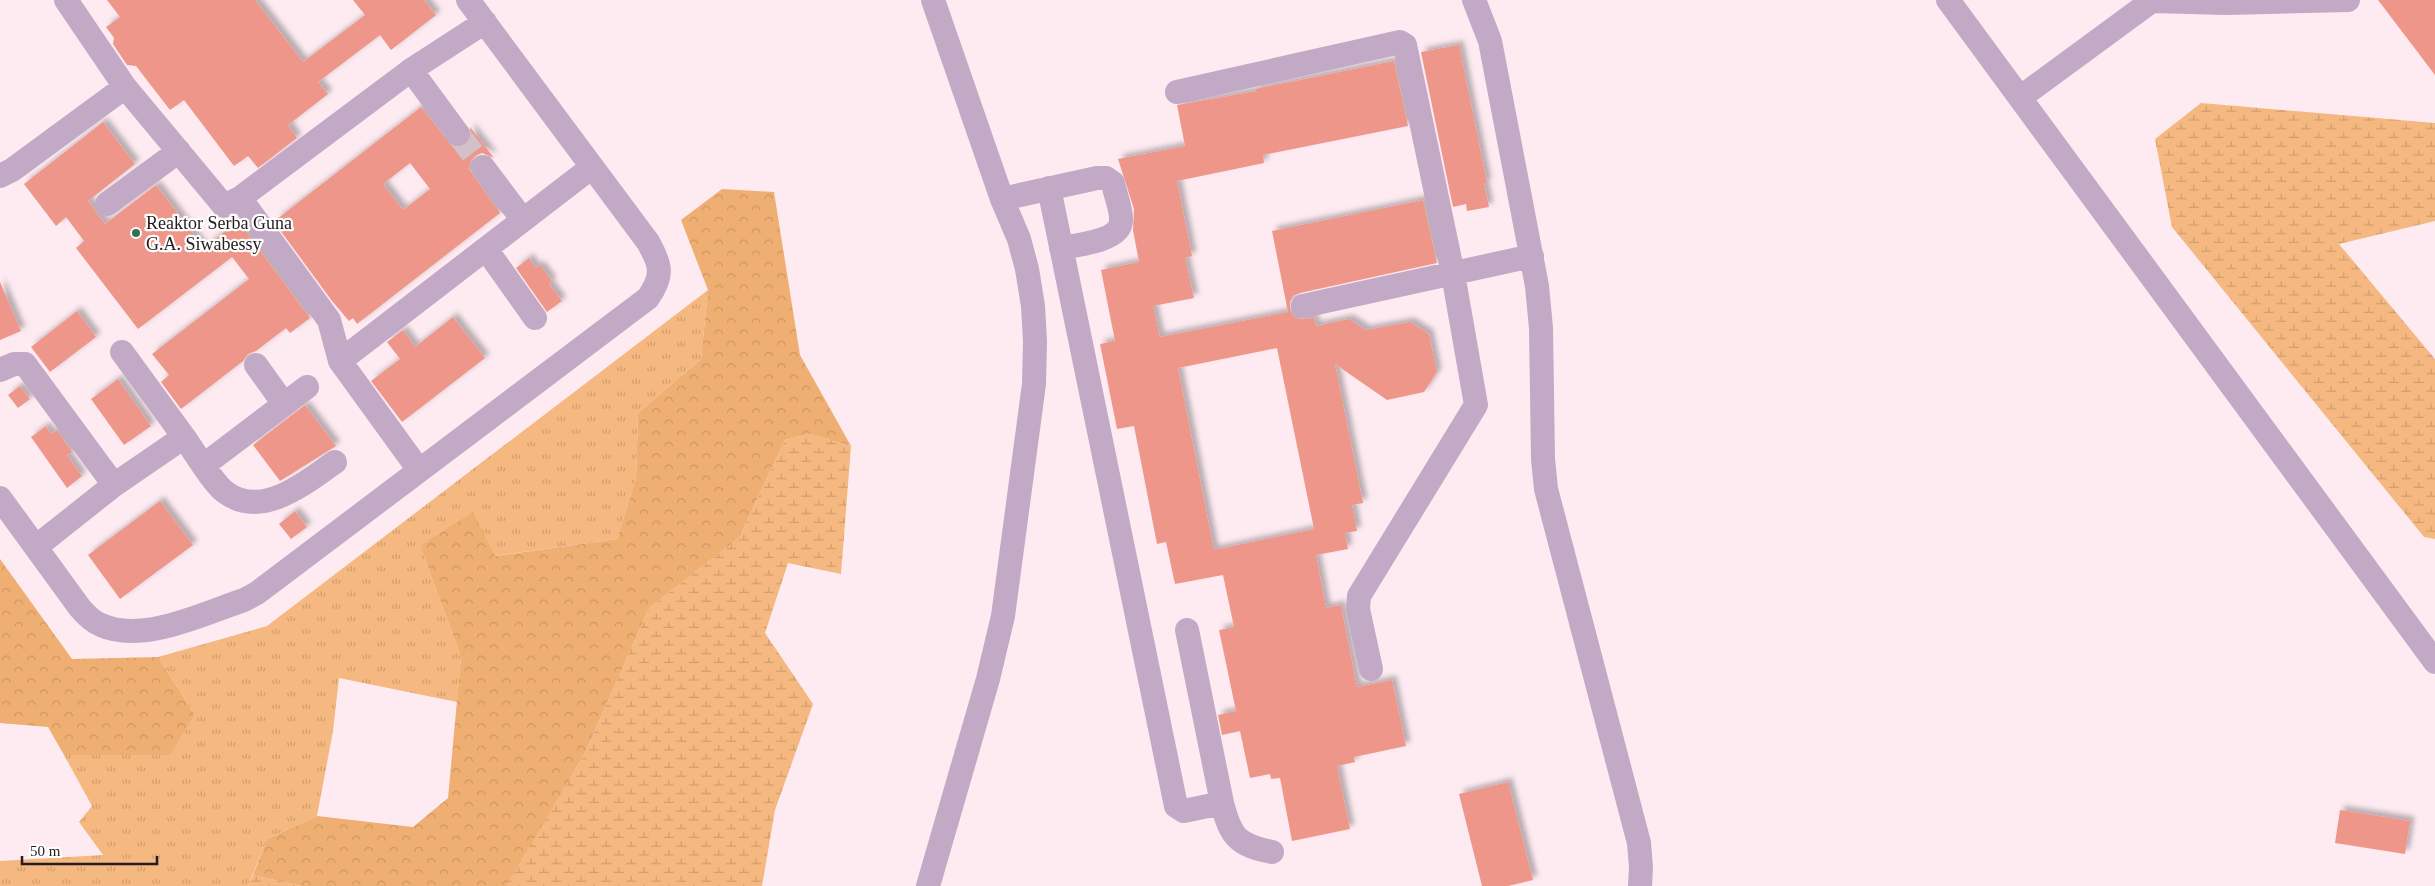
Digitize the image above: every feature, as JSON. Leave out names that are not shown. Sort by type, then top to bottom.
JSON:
[{"type":"lane","points":[[66,0],[125,87],[221,204],[229,204],[240,198],[411,70],[485,22]]},
{"type":"lane","points":[[0,498],[37,546],[80,608],[90,618],[101,626],[116,630],[130,631],[160,628],[244,600],[257,593],[648,298],[658,283],[658,260],[648,242],[468,0]]},
{"type":"lane","points":[[1474,0],[1490,41],[1532,256],[1541,320],[1543,459],[1546,489],[1639,843],[1640,886]]},
{"type":"lane","points":[[1948,0],[2435,662]]},
{"type":"lane","points":[[2021,97],[2153,0],[2225,2],[2347,0]]},
{"type":"lane","points":[[928,886],[988,679],[1003,616],[1034,384],[1034,323],[1027,269],[1019,239],[1002,199],[938,2]]},
{"type":"lane","points":[[1177,92],[1400,42],[1405,45],[1453,274],[1476,404],[1359,596],[1358,609],[1371,669]]},
{"type":"lane","points":[[411,70],[458,134]]},
{"type":"lane","points":[[0,176],[12,170],[125,87]]},
{"type":"lane","points":[[106,204],[179,151]]},
{"type":"lane","points":[[483,167],[523,220]]},
{"type":"lane","points":[[340,361],[592,167]]},
{"type":"lane","points":[[1002,199],[1097,178],[1106,178],[1113,183],[1121,222],[1118,232],[1107,238],[1061,248]]},
{"type":"lane","points":[[1049,188],[1176,806],[1184,811],[1222,803]]},
{"type":"lane","points":[[240,198],[329,320],[340,361],[419,470]]},
{"type":"lane","points":[[486,248],[534,318]]},
{"type":"lane","points":[[1303,306],[1532,256]]},
{"type":"lane","points":[[122,352],[224,491],[233,496],[257,501],[277,498],[294,491],[335,462]]},
{"type":"lane","points":[[0,370],[14,364],[25,364],[114,485]]},
{"type":"lane","points":[[256,365],[284,404]]},
{"type":"lane","points":[[204,465],[307,387]]},
{"type":"lane","points":[[37,546],[114,485],[184,437]]},
{"type":"lane","points":[[1187,630],[1222,803],[1239,842],[1251,848],[1272,852]]},
{"type":"green space","points":[[2201,103],[2435,123],[2435,221],[2339,244],[2435,359],[2435,539],[2424,537],[2172,227],[2155,139]]},
{"type":"green space","points":[[722,189],[774,192],[800,355],[851,446],[809,434],[785,440],[739,538],[649,608],[585,753],[507,886],[301,886],[253,875],[267,839],[317,816],[413,827],[448,798],[461,657],[420,546],[473,512],[495,556],[617,539],[636,478],[638,413],[701,359],[708,290],[681,220]]},
{"type":"green space","points":[[708,290],[701,359],[638,413],[636,478],[617,539],[494,556],[420,546],[461,657],[457,702],[339,678],[333,731],[317,816],[267,839],[248,886],[0,886],[0,861],[103,855],[79,822],[92,806],[64,755],[171,755],[195,715],[158,657],[267,626]]},
{"type":"green space","points":[[809,434],[851,446],[841,574],[788,563],[765,633],[813,704],[775,810],[762,886],[506,886],[585,753],[649,608],[739,538],[785,440]]},
{"type":"green space","points":[[0,559],[72,659],[158,657],[195,715],[171,755],[64,755],[48,727],[0,723]]},
{"type":"green space","points":[[253,875],[301,886],[248,886]]},
{"type":"building","points":[[107,0],[255,0],[303,62],[365,15],[353,0],[424,0],[436,15],[391,50],[380,35],[318,82],[328,94],[288,125],[297,138],[258,168],[248,156],[234,166],[184,100],[170,110],[136,66],[127,65],[113,44],[114,38],[106,27],[120,17]]},
{"type":"building","points":[[2378,0],[2435,0],[2435,75]]},
{"type":"building","points":[[1459,45],[1487,183],[1484,183],[1489,207],[1467,211],[1466,204],[1453,207],[1421,52]]},
{"type":"building","points":[[1394,61],[1408,126],[1263,155],[1264,163],[1177,181],[1192,256],[1185,258],[1194,298],[1153,306],[1160,337],[1288,312],[1272,231],[1423,200],[1437,263],[1300,293],[1293,296],[1290,302],[1293,316],[1299,319],[1314,318],[1316,326],[1349,319],[1366,330],[1410,322],[1429,334],[1437,372],[1424,392],[1387,400],[1335,364],[1363,503],[1352,505],[1357,531],[1345,533],[1348,549],[1316,555],[1326,608],[1341,605],[1357,687],[1392,680],[1406,746],[1354,757],[1355,762],[1337,766],[1350,829],[1292,841],[1280,778],[1271,779],[1270,774],[1250,778],[1240,731],[1222,735],[1218,715],[1236,711],[1219,630],[1234,627],[1223,575],[1175,584],[1166,542],[1157,544],[1134,426],[1117,429],[1100,344],[1115,341],[1101,270],[1139,262],[1133,230],[1134,209],[1118,159],[1185,146],[1177,105],[1256,91],[1255,89]],"holes":[[[1277,348],[1314,529],[1214,550],[1178,368]]]},
{"type":"building","points":[[421,107],[452,146],[459,148],[466,145],[471,139],[470,127],[494,158],[482,153],[475,156],[471,161],[469,169],[500,213],[357,324],[353,318],[349,321],[332,301],[277,226],[280,224],[277,219]],"holes":[[[410,163],[430,189],[403,210],[383,184]]]},
{"type":"building","points":[[103,122],[135,164],[88,201],[105,224],[156,185],[204,248],[238,221],[310,318],[290,333],[286,328],[256,351],[248,354],[243,361],[181,409],[161,382],[169,375],[152,354],[249,279],[232,257],[138,329],[76,248],[84,241],[66,217],[56,226],[24,184]]},
{"type":"building","points":[[529,258],[536,268],[540,265],[552,281],[549,284],[562,301],[547,312],[516,268]]},
{"type":"building","points":[[0,282],[21,331],[0,340]]},
{"type":"building","points":[[77,311],[96,337],[50,372],[31,347]]},
{"type":"building","points":[[453,317],[485,358],[402,422],[371,381],[400,359],[387,342],[403,330],[415,347]]},
{"type":"building","points":[[118,379],[151,426],[124,445],[91,399]]},
{"type":"building","points":[[20,386],[30,399],[18,408],[8,395]]},
{"type":"building","points":[[305,405],[336,446],[280,481],[253,445]]},
{"type":"building","points":[[46,426],[51,434],[57,430],[72,452],[67,455],[82,476],[67,488],[31,437]]},
{"type":"building","points":[[160,501],[193,545],[120,599],[88,555]]},
{"type":"building","points":[[295,511],[307,527],[291,539],[279,524]]},
{"type":"building","points":[[1508,782],[1533,880],[1508,886],[1482,886],[1459,794]]},
{"type":"building","points":[[2340,810],[2410,821],[2405,854],[2335,843]]},
{"type":"tunnel","points":[[458,134],[483,167]]},
{"type":"place","name":"Reaktor Serba Guna G.A. Siwabessy","points":[[136,233]]}]
